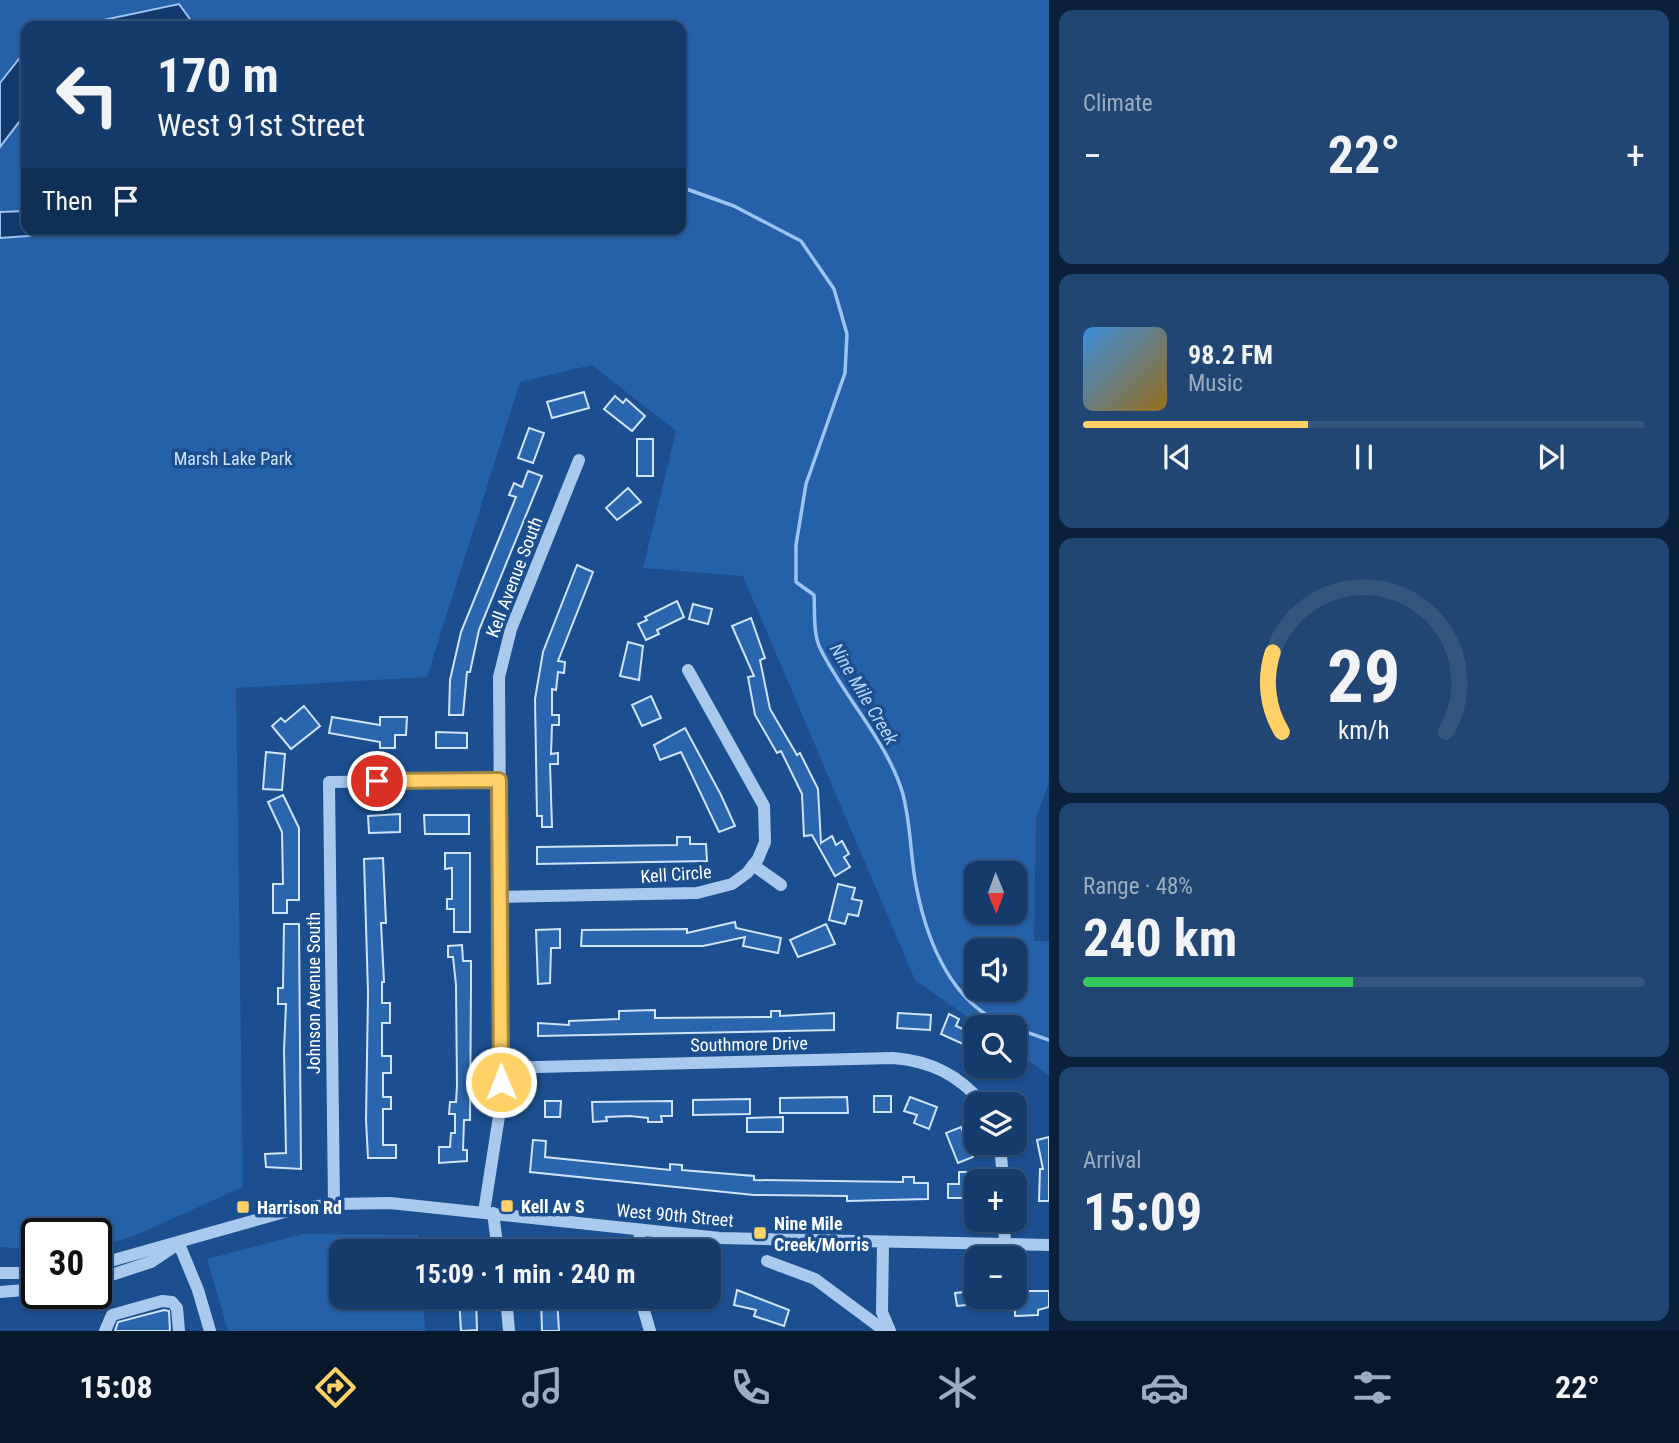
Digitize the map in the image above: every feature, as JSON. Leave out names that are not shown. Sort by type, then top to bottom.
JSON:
[{"type":"street","name":"Kell Avenue South","points":[[495,1239],[488,1213],[500,1124],[498,702],[504,652],[579,460]]},
{"type":"street","points":[[688,670],[764,806],[765,842],[753,865],[780,885]]},
{"type":"street","name":"Johnson Avenue South","points":[[334,1204],[328,782],[499,780]]},
{"type":"street","name":"Kell Circle","points":[[500,897],[697,893],[732,884],[753,865]]},
{"type":"street","name":"Southmore Drive","points":[[501,1068],[894,1058],[935,1066],[972,1092]]},
{"type":"street","name":"West 90th Street","points":[[112,1261],[178,1244],[253,1219],[334,1204],[390,1203],[720,1238],[1049,1245]]},
{"type":"street","points":[[640,1230],[640,1239]]},
{"type":"street","points":[[1004,1232],[1004,1245]]},
{"type":"street","points":[[883,1243],[882,1312],[887,1331]]},
{"type":"street","points":[[178,1244],[198,1290],[210,1331]]},
{"type":"street","name":"West 90th Street","points":[[112,1275],[151,1262],[178,1244]]},
{"type":"street","points":[[768,1261],[815,1279],[887,1331]]},
{"type":"street","points":[[0,1273],[21,1273]]},
{"type":"street","points":[[0,1292],[21,1291]]},
{"type":"street","points":[[105,1331],[112,1315],[163,1301],[172,1302],[177,1308],[179,1331]]},
{"type":"street","points":[[507,1309],[509,1331]]},
{"type":"street","points":[[644,1309],[650,1331]]},
{"type":"green space","name":"Marsh Lake Park","points":[[0,0],[1049,0],[1049,782],[1036,818],[1034,941],[1049,941],[1049,1076],[1027,1059],[1027,1015],[965,1015],[915,980],[743,576],[643,568],[676,431],[592,365],[520,382],[427,677],[236,688],[243,1187],[136,1235],[112,1243],[112,1218],[21,1218],[21,1249],[0,1247]]},
{"type":"green space","points":[[303,1234],[418,1235],[418,1239],[329,1239],[329,1309],[424,1309],[425,1331],[228,1331],[207,1259]]},
{"type":"shaded area","points":[[179,4],[191,21],[99,21]]},
{"type":"shaded area","points":[[21,56],[21,120],[0,147],[0,83]]},
{"type":"shaded area","points":[[21,211],[21,235],[42,235],[0,238],[0,212]]},
{"type":"building","points":[[584,392],[589,408],[552,418],[547,402]]},
{"type":"building","points":[[615,396],[623,403],[626,399],[645,416],[632,431],[604,409]]},
{"type":"building","points":[[529,428],[544,433],[533,463],[518,458]]},
{"type":"building","points":[[637,439],[653,439],[653,476],[637,476]]},
{"type":"building","points":[[528,471],[542,476],[479,630],[470,672],[467,672],[463,715],[449,715],[450,680],[461,632],[516,497],[509,495],[514,483],[522,487]]},
{"type":"building","points":[[628,488],[641,502],[617,520],[606,508]]},
{"type":"building","points":[[577,565],[593,572],[558,661],[565,662],[564,673],[558,672],[556,690],[552,689],[552,715],[559,715],[559,725],[552,725],[551,754],[558,753],[558,764],[550,764],[552,827],[542,827],[542,816],[537,816],[535,699],[543,652]]},
{"type":"building","points":[[677,601],[684,617],[657,630],[659,634],[646,640],[638,624],[647,620],[645,617]]},
{"type":"building","points":[[693,604],[712,609],[708,624],[689,619]]},
{"type":"building","points":[[751,618],[765,658],[760,660],[770,709],[797,755],[800,753],[818,789],[821,843],[832,836],[836,845],[842,841],[849,854],[844,857],[850,867],[835,876],[812,835],[804,836],[802,794],[781,751],[777,753],[755,715],[748,677],[754,676],[732,626]]},
{"type":"building","points":[[628,642],[643,646],[639,680],[620,676]]},
{"type":"building","points":[[651,696],[661,718],[642,726],[632,705]]},
{"type":"building","points":[[304,706],[320,726],[291,749],[272,726],[281,718],[285,722]]},
{"type":"building","points":[[332,717],[380,725],[380,717],[407,717],[406,735],[395,735],[395,748],[380,748],[380,742],[329,733]]},
{"type":"building","points":[[685,728],[735,826],[719,832],[681,752],[660,760],[654,745]]},
{"type":"building","points":[[436,732],[467,733],[467,748],[436,748]]},
{"type":"building","points":[[266,752],[285,754],[282,790],[263,789]]},
{"type":"building","points":[[283,795],[299,828],[299,900],[287,900],[287,913],[273,913],[273,884],[283,884],[282,832],[268,802]]},
{"type":"building","points":[[400,814],[400,832],[369,833],[368,816]]},
{"type":"building","points":[[424,815],[469,815],[469,834],[425,834]]},
{"type":"building","points":[[677,837],[690,837],[690,844],[706,844],[707,861],[537,864],[537,847],[677,845]]},
{"type":"building","points":[[445,853],[470,853],[470,932],[454,932],[454,909],[447,909],[447,899],[452,899],[452,868],[445,869]]},
{"type":"building","points":[[383,858],[386,923],[381,923],[384,982],[382,1003],[390,1003],[390,1023],[382,1023],[382,1056],[391,1056],[391,1073],[383,1073],[383,1097],[391,1097],[391,1109],[383,1109],[383,1145],[396,1145],[396,1158],[368,1158],[368,993],[364,859]]},
{"type":"building","points":[[838,884],[855,888],[852,899],[862,901],[858,916],[848,914],[845,924],[829,920]]},
{"type":"building","points":[[735,922],[736,928],[781,938],[778,953],[743,946],[745,937],[703,946],[581,946],[582,930],[687,929],[687,933]]},
{"type":"building","points":[[284,924],[299,924],[301,1169],[266,1167],[265,1154],[286,1153],[286,1004],[278,1004],[278,988],[283,988]]},
{"type":"building","points":[[826,924],[835,944],[798,957],[790,940]]},
{"type":"building","points":[[560,929],[560,948],[551,948],[550,983],[538,984],[536,930]]},
{"type":"building","points":[[462,945],[463,961],[471,961],[470,1120],[464,1120],[463,1150],[467,1150],[467,1161],[439,1163],[439,1147],[450,1147],[451,1133],[455,1133],[455,1114],[449,1114],[450,1102],[456,1102],[457,1086],[456,985],[453,957],[448,957],[448,946]]},
{"type":"building","points":[[655,1010],[655,1018],[771,1017],[771,1011],[780,1011],[780,1016],[834,1013],[834,1030],[538,1036],[538,1023],[569,1025],[569,1021],[619,1019],[619,1011]]},
{"type":"building","points":[[898,1013],[931,1015],[930,1030],[897,1028]]},
{"type":"building","points":[[949,1014],[959,1019],[956,1026],[964,1030],[964,1044],[941,1034]]},
{"type":"building","points":[[874,1096],[891,1096],[891,1112],[874,1112]]},
{"type":"building","points":[[847,1097],[848,1113],[780,1113],[780,1098]]},
{"type":"building","points":[[910,1097],[937,1107],[929,1129],[914,1123],[917,1115],[904,1111]]},
{"type":"building","points":[[750,1099],[750,1114],[693,1115],[693,1100]]},
{"type":"building","points":[[545,1101],[561,1101],[560,1117],[545,1117]]},
{"type":"building","points":[[672,1101],[672,1116],[661,1116],[662,1122],[648,1122],[648,1118],[630,1116],[606,1117],[607,1121],[593,1122],[592,1102]]},
{"type":"building","points":[[783,1117],[783,1132],[747,1132],[747,1118]]},
{"type":"building","points":[[961,1127],[964,1134],[964,1155],[973,1157],[958,1163],[946,1133]]},
{"type":"building","points":[[1049,1137],[1049,1201],[1039,1201],[1040,1169],[1043,1169],[1037,1140]]},
{"type":"building","points":[[533,1140],[546,1141],[545,1157],[670,1170],[670,1164],[682,1165],[682,1170],[754,1176],[754,1180],[903,1182],[903,1177],[914,1177],[914,1183],[928,1183],[928,1199],[847,1201],[847,1196],[754,1195],[530,1172]]},
{"type":"building","points":[[959,1172],[964,1172],[964,1198],[948,1198],[948,1184],[959,1184]]},
{"type":"building","points":[[737,1290],[789,1310],[784,1326],[754,1316],[756,1310],[734,1305]]},
{"type":"building","points":[[1027,1291],[1049,1291],[1049,1307],[1038,1310],[1038,1315],[1015,1316],[1015,1309],[1027,1309]]},
{"type":"building","points":[[964,1292],[964,1305],[957,1306],[955,1293]]},
{"type":"building","points":[[460,1309],[476,1309],[477,1330],[461,1331]]},
{"type":"building","points":[[541,1309],[558,1309],[559,1331],[542,1331]]},
{"type":"building","points":[[169,1311],[170,1331],[115,1331],[118,1322]]},
{"type":"waterway","name":"Nine Mile Creek","points":[[686,189],[734,206],[801,241],[834,289],[847,334],[845,373],[806,484],[796,545],[796,582],[814,595],[815,629],[820,648],[895,772],[907,814],[921,907],[936,950],[959,989],[987,1015]]},
{"type":"waterway","name":"Nine Mile Creek","points":[[1027,1032],[1049,1040]]},
{"type":"place","name":"Kell Av S","points":[[507,1206]]},
{"type":"place","name":"Harrison Rd","points":[[243,1207]]},
{"type":"place","name":"Nine Mile Creek/Morris","points":[[760,1233]]},
{"type":"route","points":[[377,781],[499,780],[501,1082]]}]
